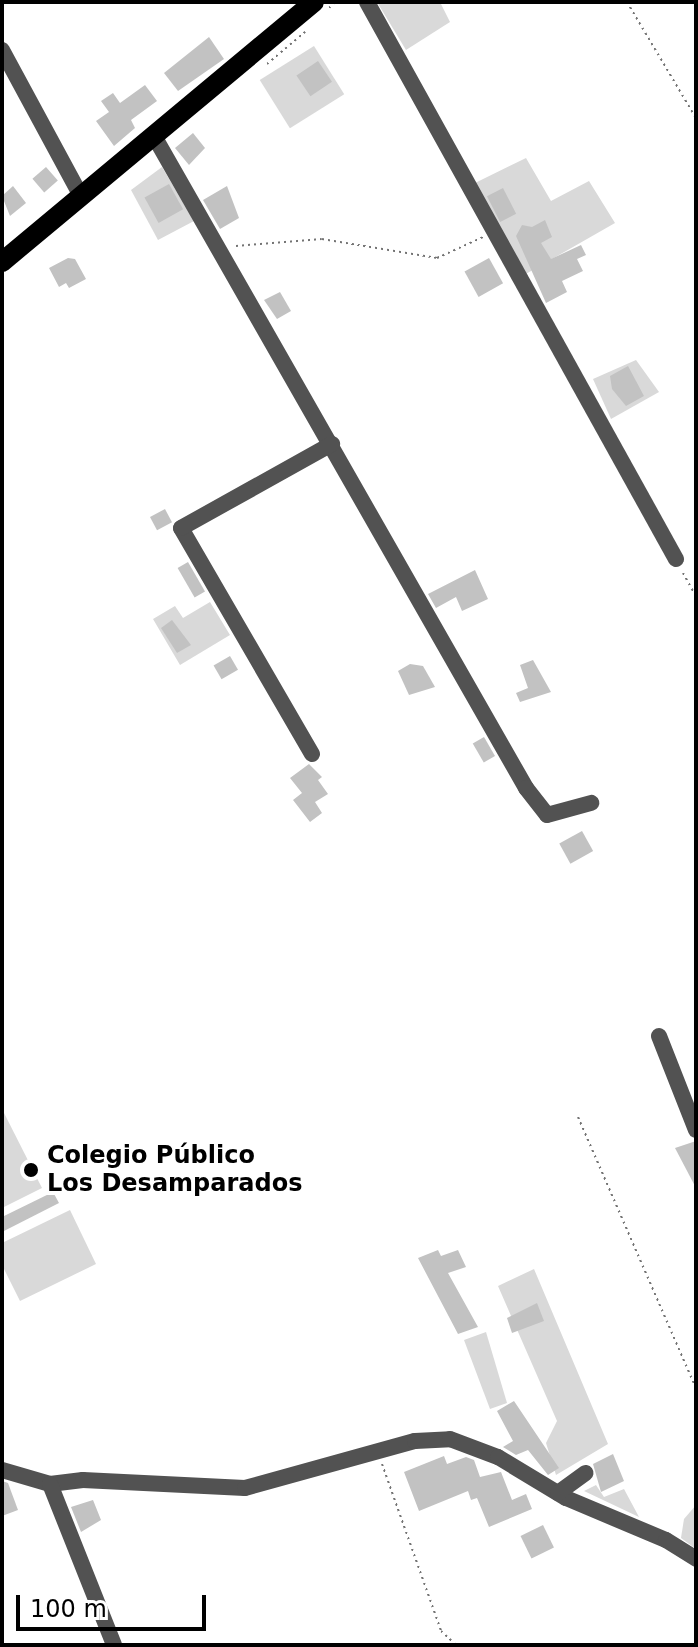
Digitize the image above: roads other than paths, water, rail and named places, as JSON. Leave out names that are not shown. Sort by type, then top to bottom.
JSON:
[{"type":"main road","points":[[2,262],[314,2]]},
{"type":"street","points":[[367,2],[676,559]]},
{"type":"street","points":[[2,50],[81,196]]},
{"type":"street","points":[[154,136],[526,788],[547,815],[591,803]]},
{"type":"street","points":[[312,754],[181,528],[332,444]]},
{"type":"street","points":[[659,1036],[696,1130]]},
{"type":"street","points":[[2,1470],[50,1484],[83,1480],[245,1488],[415,1441],[450,1439],[498,1457],[558,1493],[666,1540],[696,1559]]},
{"type":"street","points":[[558,1493],[586,1473]]},
{"type":"street","points":[[50,1484],[114,1645]]},
{"type":"place","name":"Colegio Público Los Desamparados","points":[[31,1170]]}]
